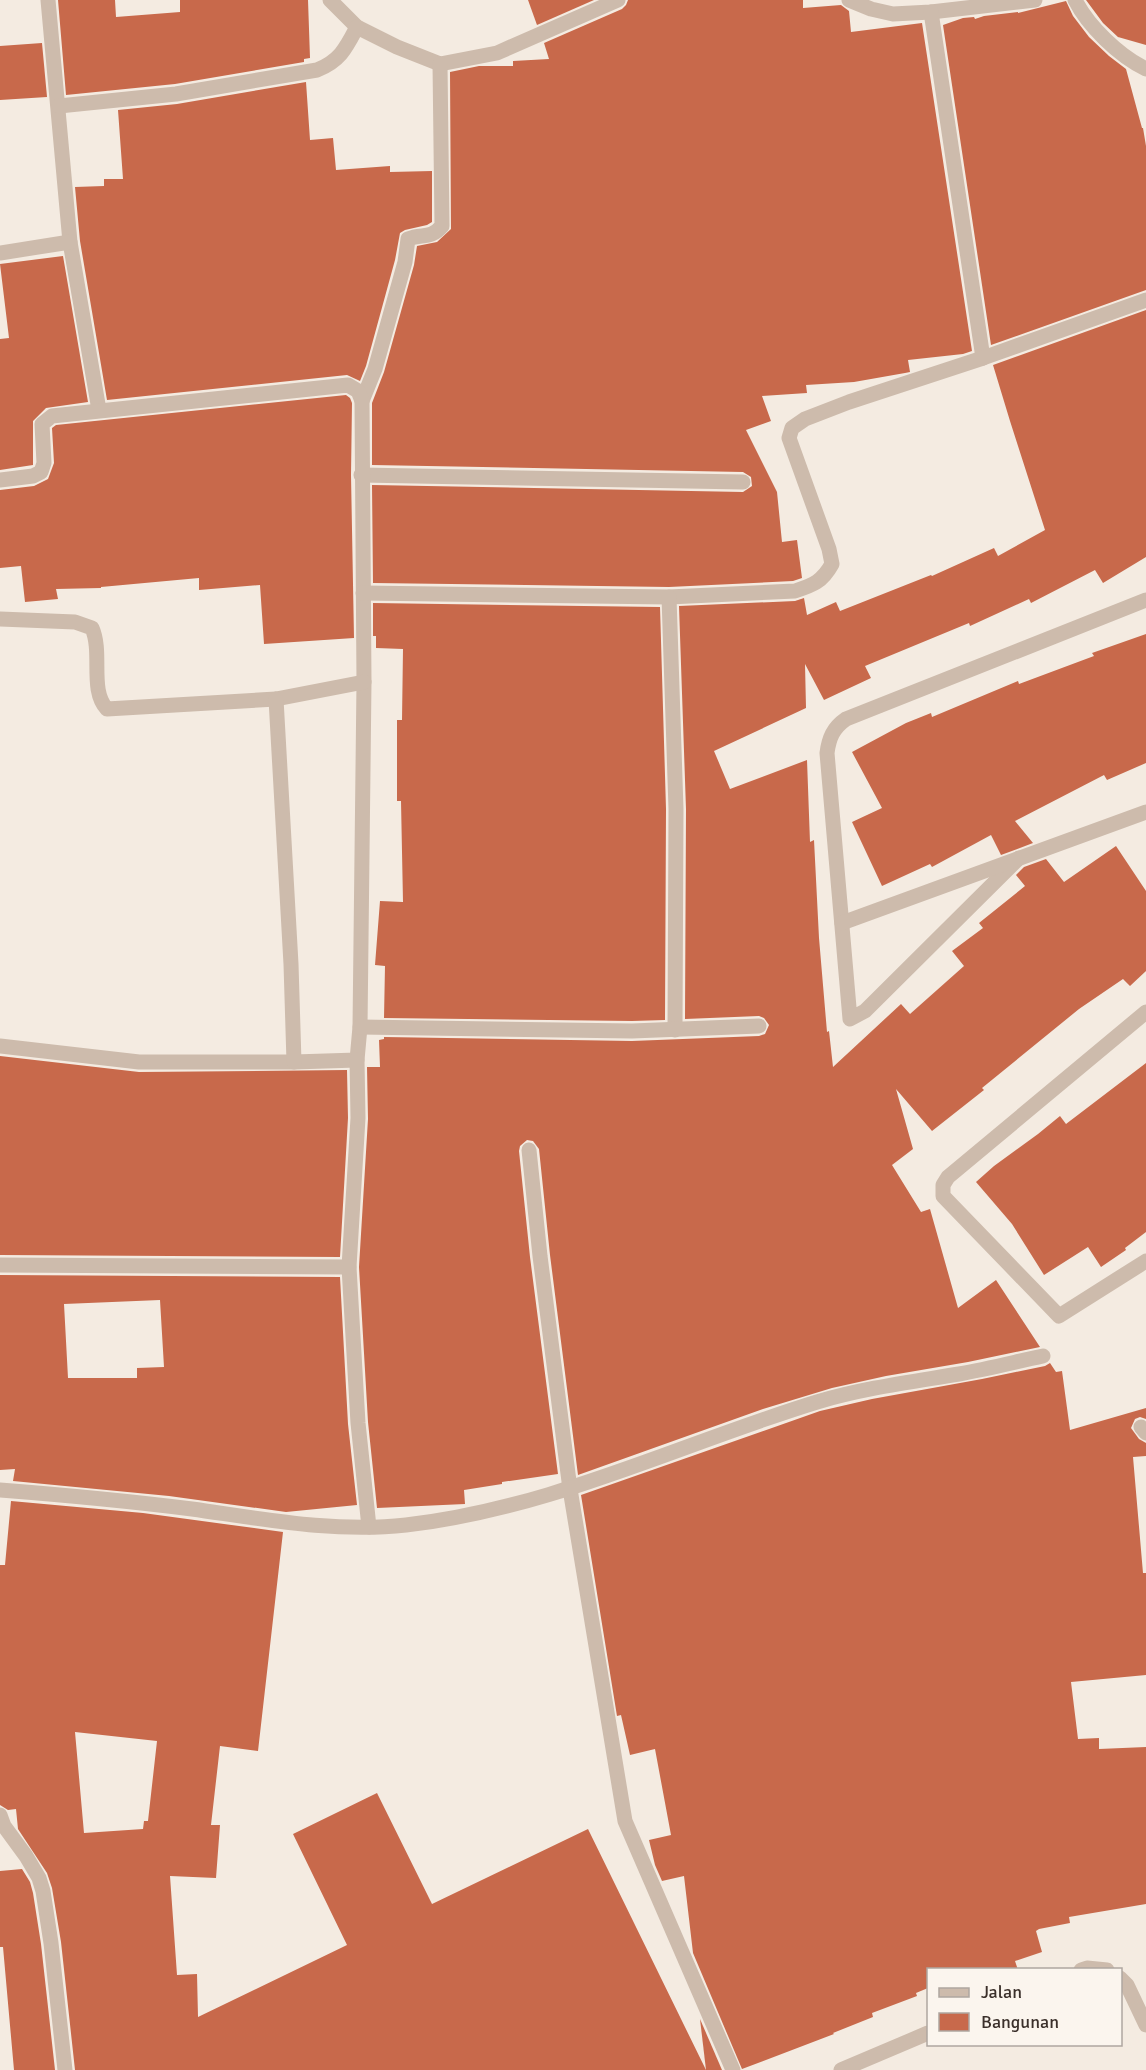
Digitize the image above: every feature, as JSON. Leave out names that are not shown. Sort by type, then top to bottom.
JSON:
[{"type":"street","points":[[48,0],[70,242],[99,410]]},
{"type":"street","points":[[330,0],[357,27],[397,47],[440,63],[497,53],[618,0]]},
{"type":"street","points":[[849,0],[871,9],[893,14],[1035,0]]},
{"type":"street","points":[[1075,0],[1082,14],[1098,34],[1146,69]]},
{"type":"street","points":[[931,12],[984,358]]},
{"type":"street","points":[[59,106],[176,94],[317,70],[330,65],[344,51],[357,27]]},
{"type":"street","points":[[369,1527],[358,1423],[349,1267],[358,1118],[357,1060],[360,1027],[364,682],[362,401],[375,369],[405,262],[408,239],[432,235],[442,226],[440,63]]},
{"type":"street","points":[[0,253],[70,242]]},
{"type":"street","points":[[363,593],[669,597],[795,591],[811,586],[825,577],[832,564],[829,549],[789,438],[792,428],[805,418],[849,402],[984,358],[1146,300]]},
{"type":"street","points":[[0,480],[33,476],[40,472],[44,463],[42,424],[52,416],[348,385],[358,391],[362,401]]},
{"type":"street","points":[[361,475],[743,482]]},
{"type":"street","points":[[669,597],[676,809],[675,1030]]},
{"type":"street","points":[[1019,858],[865,1011],[850,1018],[827,753],[829,740],[836,726],[846,719],[1146,600]]},
{"type":"street","points":[[0,619],[75,622],[92,628],[98,644],[98,691],[107,709],[276,699],[364,682]]},
{"type":"street","points":[[276,699],[291,964],[294,1062]]},
{"type":"street","points":[[842,923],[1144,815]]},
{"type":"street","points":[[1146,1012],[948,1177],[943,1185],[943,1196],[1059,1316],[1146,1261]]},
{"type":"street","points":[[360,1027],[675,1030],[759,1026]]},
{"type":"street","points":[[0,1046],[139,1062],[357,1060]]},
{"type":"street","points":[[529,1150],[540,1256],[570,1489],[625,1821],[733,2070]]},
{"type":"street","points":[[0,1264],[349,1267]]},
{"type":"street","points":[[0,1490],[120,1500],[307,1525],[369,1527],[405,1525],[471,1515],[570,1489],[846,1394],[962,1374],[1043,1356]]},
{"type":"street","points":[[0,1815],[4,1826],[39,1878],[44,1891],[65,2070]]},
{"type":"street","points":[[1122,1980],[1127,1985],[1146,2025]]},
{"type":"street","points":[[841,2070],[927,2033]]},
{"type":"building","points":[[58,0],[115,0],[116,17],[180,12],[180,0],[308,0],[310,58],[304,59],[304,62],[175,84],[66,95]]},
{"type":"building","points":[[528,0],[594,0],[537,25]]},
{"type":"building","points":[[628,0],[803,0],[803,8],[841,5],[849,11],[851,32],[922,23],[972,351],[908,360],[910,372],[854,382],[806,385],[807,393],[762,396],[771,421],[746,430],[777,492],[782,542],[797,540],[802,578],[793,581],[669,587],[373,583],[372,485],[743,492],[752,486],[751,477],[743,472],[372,465],[372,403],[384,372],[414,265],[417,246],[437,242],[451,229],[450,72],[479,66],[513,66],[513,61],[549,59],[544,43],[622,9]]},
{"type":"building","points":[[1086,0],[1146,0],[1146,45],[1119,38],[1103,23]]},
{"type":"building","points":[[1066,1],[1073,16],[1089,37],[1126,69],[1143,128],[1146,146],[1146,290],[991,345],[943,25],[963,18],[974,17],[975,19],[1018,13]]},
{"type":"building","points":[[42,43],[47,97],[0,100],[0,46]]},
{"type":"building","points":[[306,82],[310,140],[333,138],[336,170],[390,166],[390,172],[432,171],[432,222],[400,233],[395,260],[360,381],[347,375],[107,400],[80,241],[75,187],[104,186],[104,179],[123,179],[118,110],[177,104]]},
{"type":"building","points":[[63,256],[88,402],[46,408],[33,421],[33,465],[0,470],[0,339],[9,338],[0,264]]},
{"type":"building","points":[[1146,310],[1146,557],[1103,583],[1095,570],[1031,603],[1029,599],[970,626],[969,623],[865,666],[871,678],[824,700],[805,664],[806,708],[714,751],[730,789],[807,760],[810,842],[814,840],[819,938],[827,1032],[829,1031],[833,1067],[901,1004],[910,1014],[964,966],[952,951],[983,928],[979,923],[1025,886],[1016,875],[1024,867],[1046,859],[1064,882],[1116,846],[1146,891],[1146,971],[1130,986],[1123,979],[1079,1009],[932,1131],[896,1089],[913,1149],[892,1165],[921,1212],[930,1209],[958,1308],[996,1280],[1040,1347],[832,1388],[763,1409],[578,1475],[539,1149],[533,1141],[527,1140],[520,1146],[519,1151],[558,1474],[464,1490],[465,1504],[377,1508],[368,1422],[359,1267],[368,1119],[367,1067],[380,1067],[379,1040],[384,1037],[632,1041],[765,1034],[769,1025],[764,1018],[759,1016],[685,1019],[686,809],[679,606],[795,601],[804,598],[807,615],[836,602],[840,611],[932,576],[994,548],[998,556],[1045,530],[993,365]]},
{"type":"building","points":[[346,395],[352,403],[354,638],[264,644],[260,585],[199,590],[199,578],[101,588],[56,589],[58,599],[25,602],[21,566],[0,568],[0,490],[34,486],[48,479],[54,463],[52,428],[56,425]]},
{"type":"building","points":[[373,603],[660,607],[666,809],[665,1020],[384,1018],[385,966],[375,965],[380,901],[403,902],[401,801],[397,801],[397,720],[402,720],[403,649],[376,648],[376,636],[373,636]]},
{"type":"building","points":[[1146,634],[1146,763],[1107,780],[1104,775],[1015,821],[1033,843],[1001,855],[991,835],[932,867],[930,864],[882,886],[852,822],[882,808],[852,752],[906,723],[931,713],[932,717],[1018,681],[1019,684],[1094,656],[1092,653]]},
{"type":"building","points":[[0,1056],[139,1072],[347,1070],[348,1118],[340,1257],[0,1255]]},
{"type":"building","points":[[1146,1063],[1146,1232],[1125,1248],[1126,1250],[1101,1267],[1088,1247],[1044,1275],[1012,1224],[976,1182],[1060,1116],[1066,1124]]},
{"type":"building","points":[[0,1275],[340,1277],[348,1424],[357,1505],[286,1512],[169,1496],[13,1481],[15,1469],[0,1470]],"holes":[[[160,1300],[164,1367],[137,1368],[137,1378],[68,1378],[64,1304]]]},
{"type":"building","points":[[1050,1363],[1056,1372],[1062,1371],[1070,1430],[1146,1408],[1146,1419],[1140,1417],[1135,1419],[1131,1428],[1139,1439],[1146,1443],[1146,1456],[1133,1457],[1143,1573],[1146,1573],[1146,1675],[1071,1682],[1078,1739],[1099,1738],[1099,1749],[1146,1747],[1146,1904],[1069,1917],[1070,1923],[1039,1929],[1036,1931],[1042,1952],[1015,1961],[1017,1968],[927,1968],[927,1988],[916,1993],[917,1996],[872,2013],[873,2017],[834,2034],[742,2069],[693,1953],[684,1876],[662,1881],[655,1865],[649,1840],[671,1835],[655,1749],[630,1755],[621,1715],[617,1716],[581,1495],[820,1411],[1045,1366]]},
{"type":"building","points":[[11,1501],[143,1513],[283,1532],[258,1751],[220,1746],[211,1825],[220,1825],[216,1878],[170,1876],[177,1975],[197,1974],[198,2017],[347,1945],[293,1834],[377,1793],[432,1904],[588,1829],[706,2070],[75,2070],[61,1942],[52,1888],[47,1873],[18,1829],[16,1809],[8,1810],[0,1805],[0,1565],[5,1565]],"holes":[[[75,1732],[157,1741],[148,1821],[144,1821],[143,1829],[84,1833]]]},
{"type":"building","points":[[22,1869],[30,1882],[33,1893],[55,2070],[14,2070],[3,1947],[0,1947],[0,1871]]},
{"type":"building","points":[[700,2019],[722,2070],[706,2070]]}]
